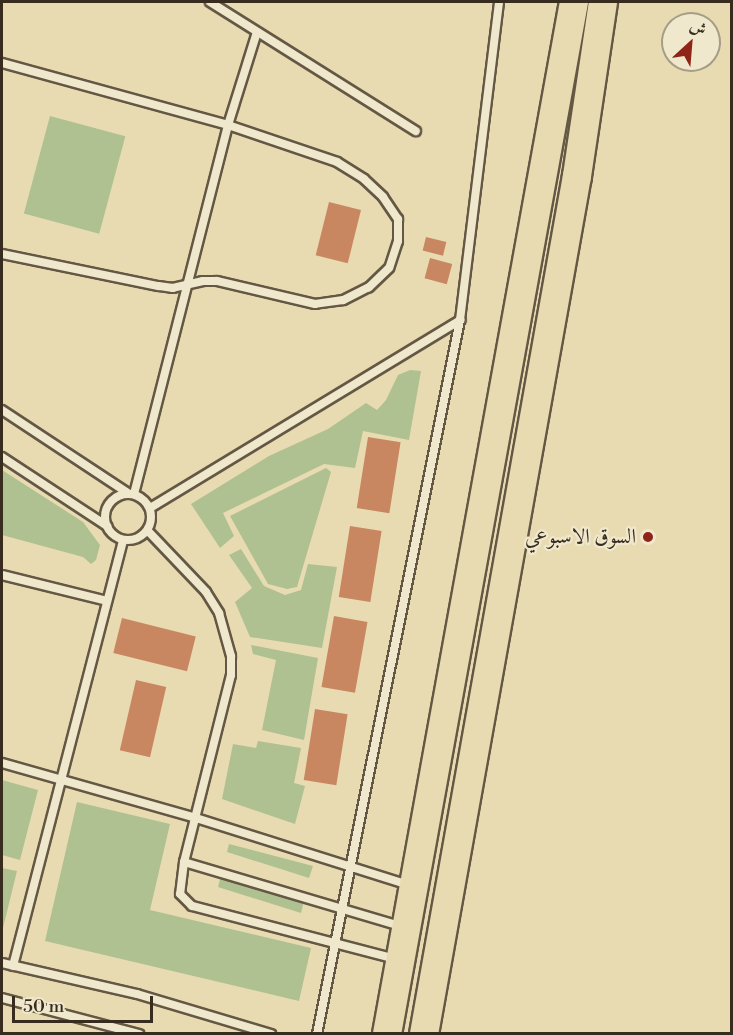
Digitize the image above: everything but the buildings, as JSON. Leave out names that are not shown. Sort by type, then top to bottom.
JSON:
[{"type":"highway","points":[[387,1034],[574,2]]},
{"type":"highway","points":[[424,1034],[577,176],[603,2]]},
{"type":"lane","points":[[210,2],[416,131]]},
{"type":"lane","points":[[317,1034],[460,320],[499,2]]},
{"type":"lane","points":[[131,494],[228,125],[257,32]]},
{"type":"lane","points":[[2,63],[228,125],[337,162],[364,179],[383,197],[398,219],[398,241],[389,268],[369,287],[343,300],[315,304],[217,281],[173,288],[2,254]]},
{"type":"lane","points":[[150,508],[460,320]]},
{"type":"lane","points":[[2,410],[131,494],[144,499],[150,508],[152,520],[148,531],[137,539],[123,540],[110,532],[105,517],[112,500],[131,494]]},
{"type":"lane","points":[[2,457],[107,526]]},
{"type":"lane","points":[[148,531],[206,592],[219,612],[231,656],[231,675],[184,862],[180,894],[192,906],[400,961]]},
{"type":"lane","points":[[13,966],[123,540]]},
{"type":"lane","points":[[2,575],[108,601]]},
{"type":"lane","points":[[2,763],[196,818],[414,886]]},
{"type":"lane","points":[[184,862],[406,928]]},
{"type":"lane","points":[[2,963],[137,994],[271,1034]]},
{"type":"lane","points":[[2,998],[139,1034]]},
{"type":"green space","points":[[50,116],[125,136],[99,234],[24,214]]},
{"type":"green space","points":[[410,370],[421,371],[409,440],[363,431],[355,468],[324,464],[223,513],[234,536],[220,548],[191,504],[269,456],[328,429],[366,403],[377,410],[386,400],[398,375]]},
{"type":"green space","points":[[326,468],[331,472],[297,587],[287,589],[268,584],[230,516]]},
{"type":"green space","points":[[2,470],[83,522],[100,545],[96,560],[91,564],[83,557],[2,535]]},
{"type":"green space","points":[[241,549],[264,586],[285,595],[301,590],[308,564],[337,567],[322,648],[250,637],[235,602],[252,588],[229,555]]},
{"type":"green space","points":[[251,645],[318,658],[304,740],[262,730],[276,660],[253,654]]},
{"type":"green space","points":[[258,741],[301,748],[294,783],[305,786],[295,824],[222,799],[233,744],[256,748]]},
{"type":"green space","points":[[2,780],[38,790],[20,860],[2,855]]},
{"type":"green space","points":[[77,802],[170,824],[150,910],[311,948],[299,1001],[45,941]]},
{"type":"green space","points":[[229,844],[313,866],[309,878],[227,852]]},
{"type":"green space","points":[[2,868],[17,871],[2,932]]},
{"type":"green space","points":[[220,879],[304,901],[301,913],[218,887]]},
{"type":"place","name":"السوق الاسبوعي","points":[[648,537]]}]
